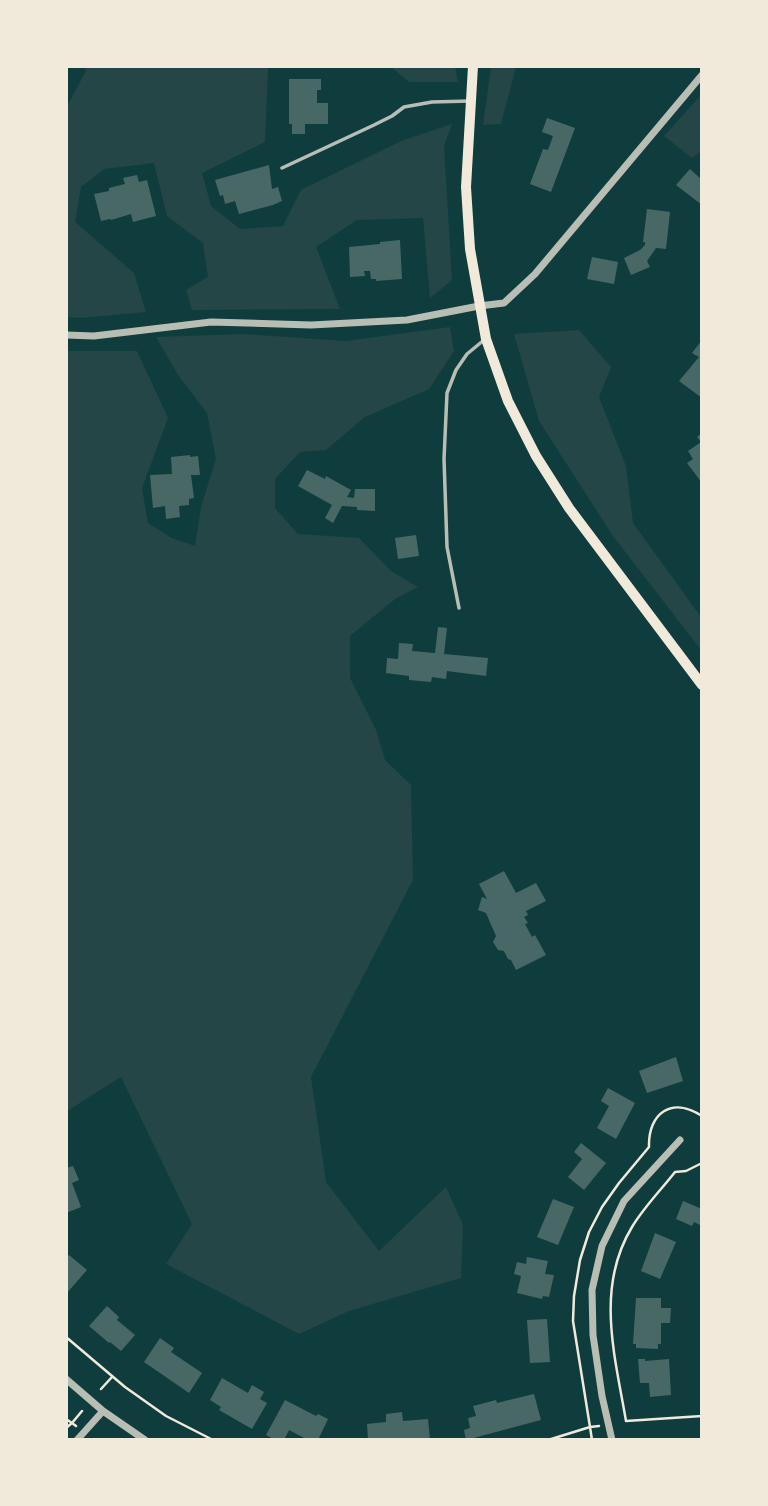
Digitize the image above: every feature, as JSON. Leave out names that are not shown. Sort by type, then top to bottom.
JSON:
[{"type":"main road","points":[[473,66],[466,187],[470,249],[486,339],[508,401],[536,456],[569,508],[702,685]]},
{"type":"street","points":[[66,335],[94,336],[211,322],[311,325],[407,320],[504,303],[535,274],[702,75]]},
{"type":"street","points":[[612,1440],[593,1335],[592,1290],[602,1246],[624,1201],[680,1140]]},
{"type":"street","points":[[66,1379],[103,1411],[145,1440]]},
{"type":"street","points":[[77,1440],[103,1411]]},
{"type":"lane","points":[[282,168],[392,116],[404,107],[432,102],[472,101]]},
{"type":"lane","points":[[459,608],[447,547],[444,459],[447,393],[456,370],[467,354],[486,339]]},
{"type":"path","points":[[626,1421],[611,1333],[612,1284],[618,1259],[631,1229],[675,1172],[686,1171],[702,1163]]},
{"type":"path","points":[[66,1336],[113,1377],[166,1416],[213,1440]]},
{"type":"path","points":[[100,1389],[113,1377]]},
{"type":"path","points":[[66,1429],[82,1411]]},
{"type":"path","points":[[618,1422],[702,1416]]},
{"type":"path","points":[[66,1419],[78,1428]]},
{"type":"path","points":[[592,1440],[590,1427],[599,1426]]},
{"type":"shaded area","points":[[85,67],[268,67],[265,142],[202,173],[211,206],[240,229],[283,226],[301,190],[401,141],[452,124],[444,146],[452,280],[430,298],[423,218],[357,220],[316,247],[340,309],[192,310],[186,290],[208,277],[203,243],[167,216],[154,163],[104,169],[81,187],[75,222],[134,273],[146,312],[67,317],[67,106],[86,71]]},
{"type":"shaded area","points":[[391,67],[455,67],[458,82],[409,82]]},
{"type":"shaded area","points":[[491,67],[516,67],[501,124],[483,125]]},
{"type":"shaded area","points":[[701,95],[701,151],[692,158],[664,136]]},
{"type":"shaded area","points":[[450,327],[454,351],[429,389],[365,417],[326,450],[300,452],[275,479],[275,508],[298,534],[359,538],[391,571],[418,587],[395,599],[350,636],[350,678],[376,730],[385,760],[411,785],[413,880],[311,1077],[326,1182],[379,1251],[446,1187],[463,1225],[461,1278],[349,1311],[299,1334],[166,1264],[192,1224],[121,1077],[67,1111],[67,351],[137,351],[168,418],[142,488],[148,523],[172,538],[195,546],[201,507],[216,459],[207,413],[178,375],[156,337],[243,334],[346,341]]},
{"type":"shaded area","points":[[579,330],[611,367],[599,397],[626,466],[633,523],[701,617],[701,650],[613,536],[539,421],[514,334]]},
{"type":"building","points":[[289,79],[321,79],[321,90],[317,90],[317,103],[328,103],[328,124],[305,124],[305,134],[292,134],[292,124],[289,124]]},
{"type":"building","points":[[547,118],[575,128],[551,192],[530,184],[543,149],[548,150],[553,136],[542,132]]},
{"type":"building","points":[[269,165],[272,189],[278,187],[282,201],[239,214],[235,201],[225,204],[215,180]]},
{"type":"building","points":[[690,169],[702,180],[702,205],[676,185]]},
{"type":"building","points":[[137,175],[139,182],[147,180],[156,216],[133,222],[131,214],[101,221],[94,194],[125,184],[123,178]]},
{"type":"building","points":[[647,209],[670,212],[666,249],[656,248],[647,261],[650,267],[631,275],[624,258],[645,245],[643,242]]},
{"type":"building","points":[[400,240],[402,279],[376,281],[371,279],[370,271],[364,271],[365,276],[350,277],[349,247]]},
{"type":"building","points":[[592,257],[618,262],[614,284],[587,279]]},
{"type":"building","points":[[702,340],[702,398],[679,381],[699,357],[692,353]]},
{"type":"building","points":[[702,433],[702,483],[687,463],[693,459],[688,451],[701,442],[697,437]]},
{"type":"building","points":[[198,456],[200,475],[191,475],[194,498],[189,499],[189,505],[179,506],[180,517],[166,519],[165,506],[153,508],[150,475],[172,474],[171,457]]},
{"type":"building","points":[[307,470],[325,479],[326,476],[351,490],[347,497],[354,498],[355,489],[375,489],[375,511],[342,506],[333,523],[325,518],[332,505],[298,486]]},
{"type":"building","points":[[416,535],[419,556],[398,559],[395,538]]},
{"type":"building","points":[[438,627],[447,628],[444,654],[488,658],[486,676],[447,671],[446,679],[432,677],[431,682],[409,680],[409,676],[386,673],[387,658],[398,659],[399,643],[413,644],[412,651],[435,653]]},
{"type":"building","points":[[504,871],[516,893],[536,883],[546,901],[526,911],[528,915],[524,917],[532,937],[535,935],[546,955],[516,970],[504,951],[498,950],[493,942],[496,936],[486,913],[478,910],[482,897],[487,899],[479,884]]},
{"type":"building","points":[[676,1057],[683,1081],[647,1093],[639,1071]]},
{"type":"building","points":[[608,1088],[635,1103],[616,1139],[597,1128],[609,1106],[601,1101]]},
{"type":"building","points":[[581,1143],[606,1163],[584,1190],[568,1177],[582,1159],[574,1152]]},
{"type":"building","points":[[73,1166],[79,1180],[72,1183],[81,1207],[66,1213],[66,1168]]},
{"type":"building","points":[[553,1199],[574,1207],[558,1245],[537,1237]]},
{"type":"building","points":[[683,1201],[702,1209],[702,1226],[694,1222],[692,1226],[676,1219]]},
{"type":"building","points":[[655,1233],[676,1242],[660,1279],[641,1271]]},
{"type":"building","points":[[69,1255],[87,1270],[66,1294],[66,1258]]},
{"type":"building","points":[[527,1257],[548,1261],[545,1274],[554,1275],[549,1297],[543,1296],[542,1299],[517,1293],[521,1276],[514,1274],[517,1262],[526,1264]]},
{"type":"building","points":[[636,1298],[661,1298],[661,1308],[671,1308],[670,1323],[661,1323],[661,1344],[658,1344],[658,1349],[636,1348],[636,1344],[633,1344]]},
{"type":"building","points":[[107,1306],[119,1317],[117,1320],[135,1335],[121,1351],[89,1326]]},
{"type":"building","points":[[547,1319],[550,1362],[530,1363],[527,1320]]},
{"type":"building","points":[[160,1338],[174,1348],[171,1352],[202,1373],[189,1393],[144,1362]]},
{"type":"building","points":[[638,1359],[669,1359],[671,1395],[650,1397],[649,1383],[640,1383]]},
{"type":"building","points":[[222,1378],[248,1393],[252,1385],[264,1392],[260,1399],[267,1403],[252,1429],[219,1410],[221,1407],[210,1400]]},
{"type":"building","points":[[534,1394],[541,1420],[466,1440],[464,1430],[470,1428],[468,1418],[476,1416],[473,1406]]},
{"type":"building","points":[[285,1400],[316,1416],[318,1414],[328,1419],[318,1440],[308,1440],[289,1430],[284,1440],[275,1440],[266,1435]]},
{"type":"building","points":[[402,1412],[403,1421],[428,1419],[430,1440],[368,1440],[367,1424],[386,1422],[386,1414]]}]
